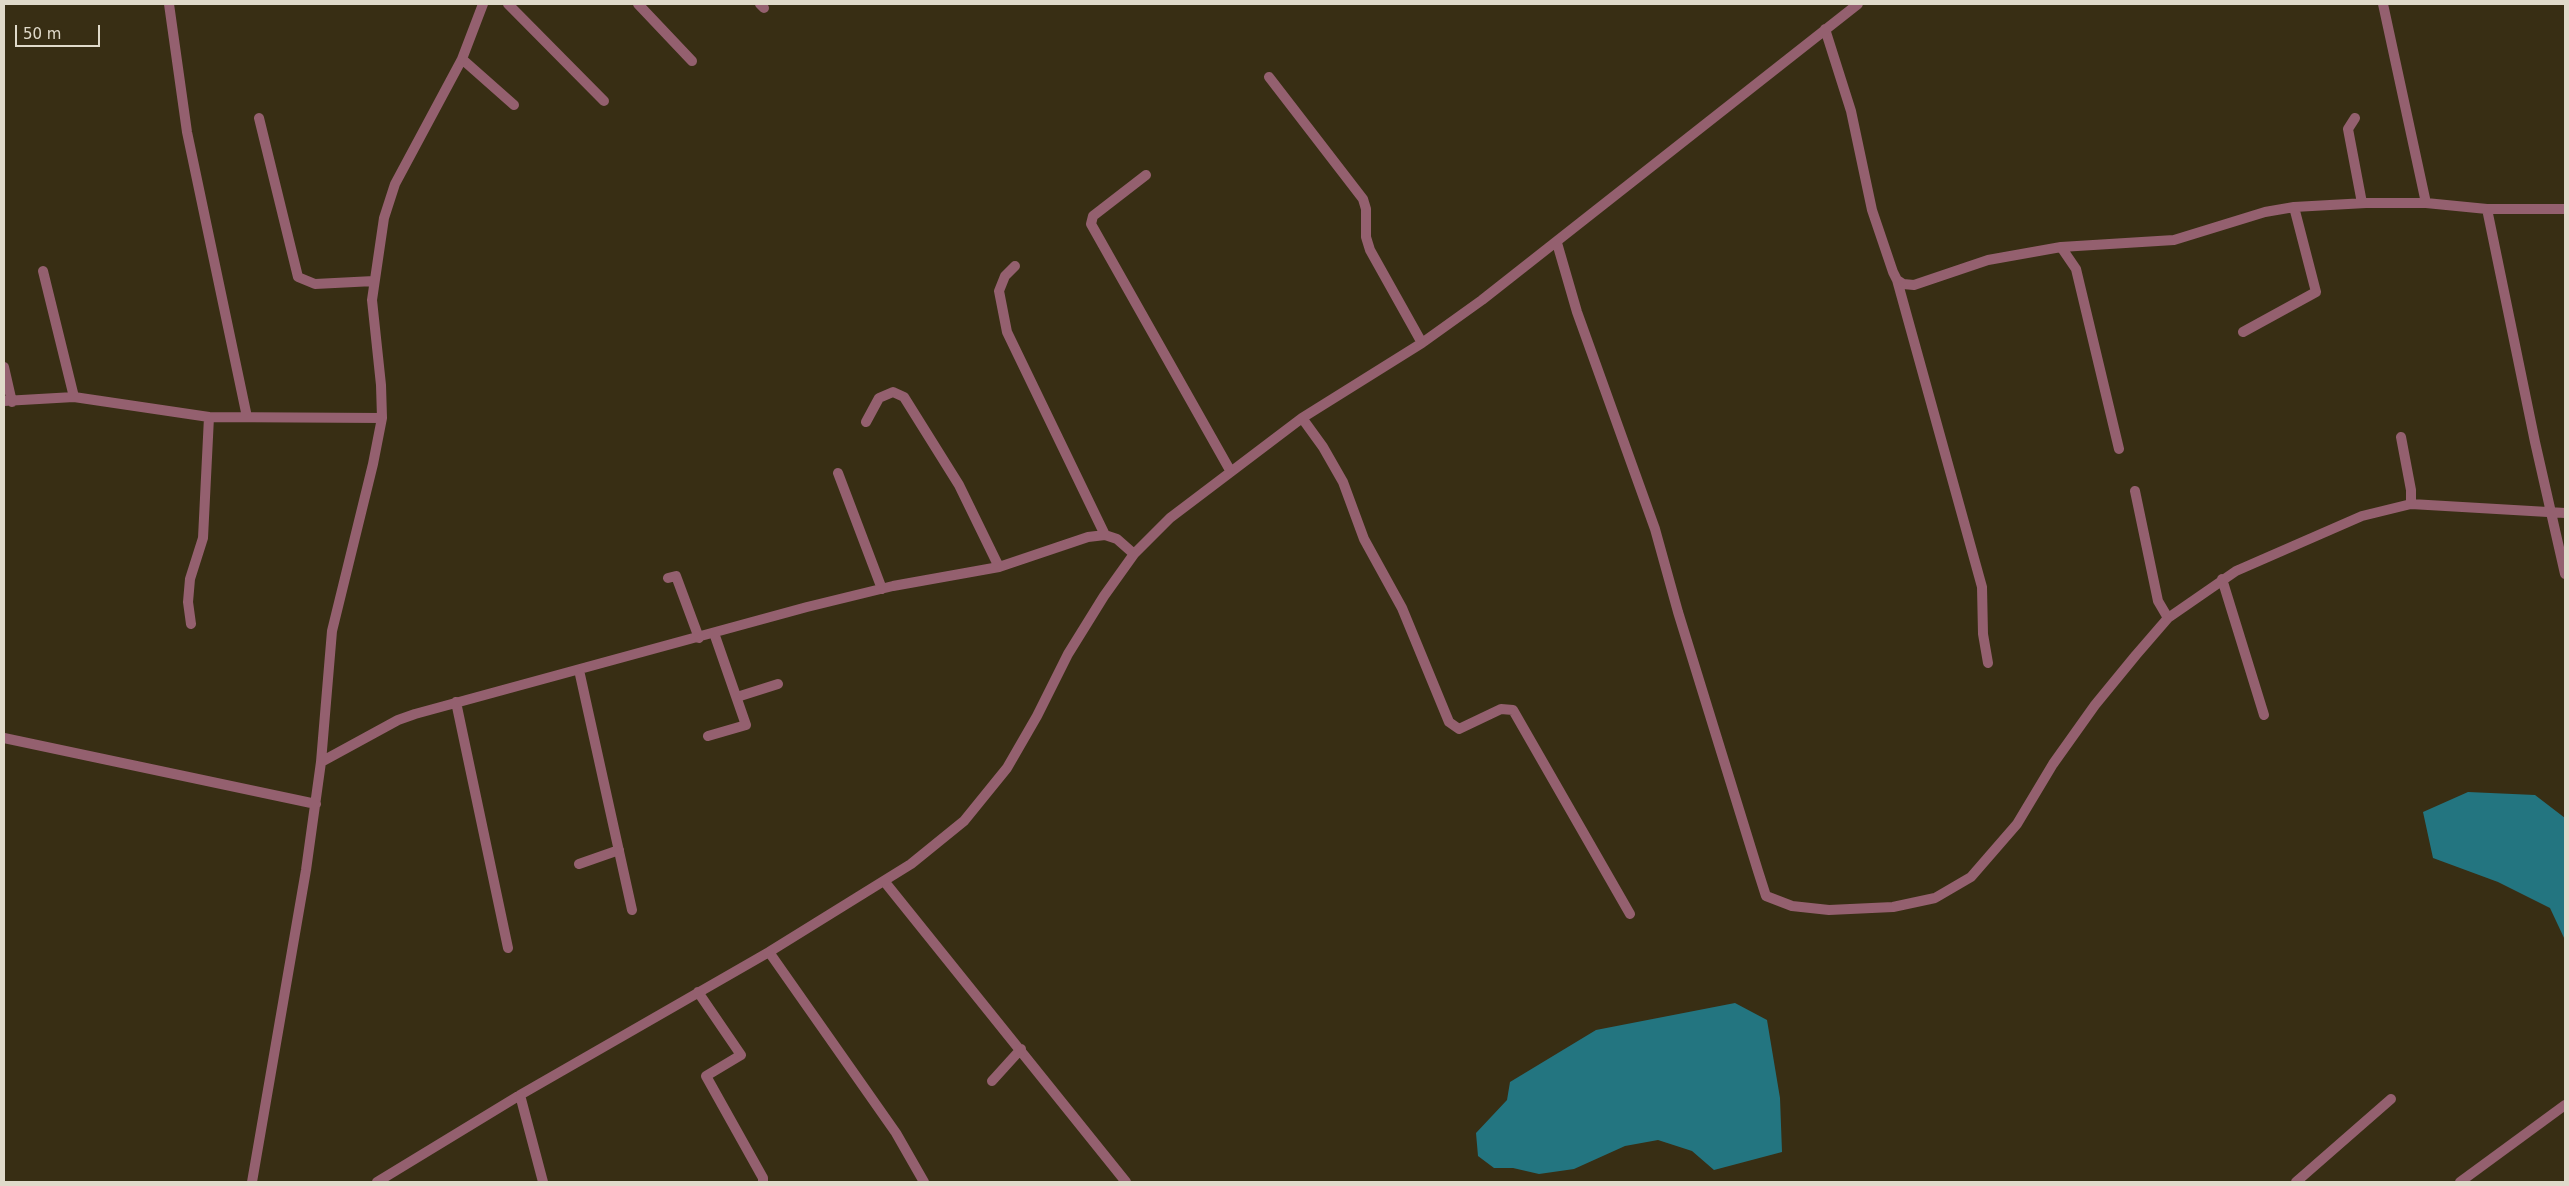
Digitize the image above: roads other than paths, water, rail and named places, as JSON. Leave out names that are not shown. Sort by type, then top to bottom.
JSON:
[{"type":"street","points":[[168,4],[187,132],[247,417]]},
{"type":"street","points":[[252,1182],[316,804],[332,631],[359,527],[382,418],[381,384],[373,309],[374,281],[384,218],[395,184],[462,59],[483,4]]},
{"type":"street","points":[[508,4],[604,101]]},
{"type":"street","points":[[638,4],[692,62]]},
{"type":"street","points":[[377,1182],[520,1095],[769,952],[911,864],[956,827],[983,799],[1015,753],[1068,654],[1104,596],[1134,554],[1170,518],[1302,418],[1422,342],[1557,243],[1825,29],[1846,8],[1858,4]]},
{"type":"street","points":[[2383,4],[2426,203]]},
{"type":"street","points":[[1825,29],[1850,111],[1872,210],[1897,280],[1982,586],[1983,634],[1988,663]]},
{"type":"street","points":[[462,59],[514,105]]},
{"type":"street","points":[[1269,77],[1363,199],[1366,209],[1366,237],[1370,250],[1422,342]]},
{"type":"street","points":[[259,118],[298,277],[315,284],[374,281]]},
{"type":"street","points":[[2356,118],[2348,129],[2362,203]]},
{"type":"street","points":[[1146,175],[1093,216],[1092,224],[1231,472]]},
{"type":"street","points":[[1897,280],[1903,284],[1914,285],[1988,260],[2061,247],[2174,240],[2265,212],[2294,207],[2362,203],[2426,203],[2486,209],[2565,209]]},
{"type":"street","points":[[2243,332],[2316,292],[2294,207]]},
{"type":"street","points":[[2486,209],[2565,574]]},
{"type":"street","points":[[1557,243],[1578,312],[1655,529],[1740,820],[1766,896],[1792,906],[1829,910],[1893,907],[1935,898],[1971,877],[2017,824],[2053,764],[2095,704],[2168,618],[2222,579],[2293,545],[2362,516],[2411,504],[2565,513]]},
{"type":"street","points":[[2061,247],[2076,270],[2119,449]]},
{"type":"street","points":[[1015,266],[1005,276],[999,292],[1007,332],[1105,535]]},
{"type":"street","points":[[43,271],[74,397]]},
{"type":"street","points":[[4,367],[8,401],[74,397],[209,417],[382,418]]},
{"type":"street","points":[[866,422],[878,398],[893,392],[904,397],[959,485],[999,567]]},
{"type":"street","points":[[191,624],[188,602],[190,579],[203,538],[209,417]]},
{"type":"street","points":[[1302,418],[1323,447],[1343,482],[1364,539],[1402,608],[1449,722],[1459,729],[1501,709],[1514,710],[1630,914]]},
{"type":"street","points":[[2401,437],[2411,490],[2411,504]]},
{"type":"street","points":[[838,473],[882,588]]},
{"type":"street","points":[[2135,491],[2158,601],[2168,618]]},
{"type":"street","points":[[321,762],[398,720],[456,702],[699,638],[807,606],[882,588],[999,567],[1088,537],[1105,535],[1117,539],[1134,554]]},
{"type":"street","points":[[668,578],[676,576],[699,638]]},
{"type":"street","points":[[2222,579],[2264,715]]},
{"type":"street","points":[[708,736],[746,725],[714,633]]},
{"type":"street","points":[[579,670],[632,910]]},
{"type":"street","points":[[736,698],[778,684]]},
{"type":"street","points":[[456,702],[508,948]]},
{"type":"street","points":[[4,738],[316,804]]},
{"type":"street","points":[[579,864],[619,850]]},
{"type":"street","points":[[884,881],[1126,1182]]},
{"type":"street","points":[[769,952],[896,1133],[924,1182]]},
{"type":"street","points":[[698,992],[741,1055],[706,1076],[764,1178],[763,1182]]},
{"type":"street","points":[[992,1081],[1021,1050]]},
{"type":"street","points":[[520,1095],[543,1182]]},
{"type":"street","points":[[2296,1182],[2391,1098]]},
{"type":"street","points":[[2460,1182],[2565,1105]]},
{"type":"water","points":[[2468,792],[2535,795],[2565,818],[2565,940],[2550,908],[2498,882],[2433,858],[2423,812]]},
{"type":"water","points":[[1735,1003],[1767,1020],[1780,1098],[1782,1152],[1714,1170],[1692,1151],[1658,1140],[1625,1146],[1574,1169],[1539,1174],[1513,1168],[1494,1168],[1478,1156],[1476,1133],[1507,1100],[1510,1082],[1596,1030]]}]
